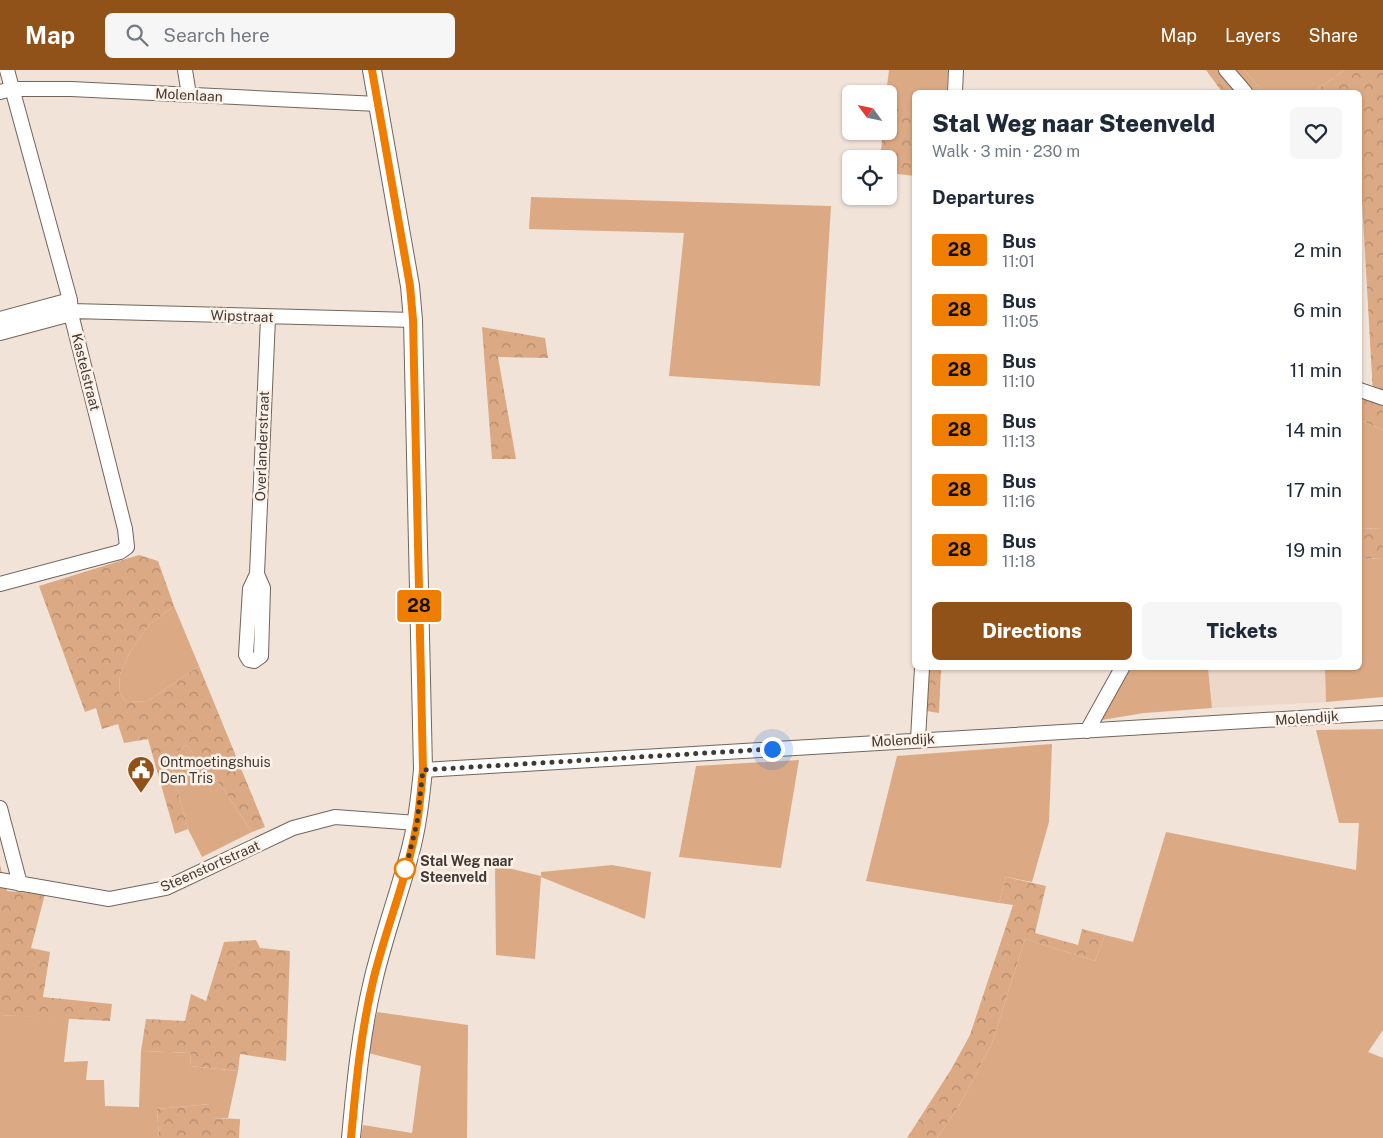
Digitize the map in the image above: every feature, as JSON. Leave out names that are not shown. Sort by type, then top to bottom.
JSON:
[{"type":"street","points":[[185,70],[189,95]]},
{"type":"street","points":[[351,1138],[357,1060],[365,1018],[374,977],[417,823],[423,770],[413,320],[410,286],[372,70]]},
{"type":"street","points":[[955,90],[956,70]]},
{"type":"street","points":[[1226,70],[1242,90]]},
{"type":"street","name":"Kastelstraat","points":[[0,584],[120,552],[127,547],[125,529],[71,309],[6,90],[5,73]]},
{"type":"street","name":"Molenlaan","points":[[6,90],[189,95],[378,104]]},
{"type":"street","name":"Wipstraat","points":[[0,333],[71,309]]},
{"type":"street","name":"Wipstraat","points":[[0,319],[71,309],[268,318],[413,320]]},
{"type":"street","name":"Overlanderstraat","points":[[257,574],[263,588],[261,656],[254,661],[249,660],[246,655],[250,589],[257,574],[268,318]]},
{"type":"street","points":[[1362,391],[1383,398]]},
{"type":"street","points":[[918,739],[922,670]]},
{"type":"street","points":[[1087,731],[1121,670]]},
{"type":"street","name":"Molendijk","points":[[423,770],[735,752],[918,739],[1383,713]]},
{"type":"street","points":[[0,808],[20,884]]},
{"type":"street","name":"Steenstortstraat","points":[[0,880],[109,899],[166,888],[293,828],[335,817],[417,823]]},
{"type":"shaded area","points":[[1208,670],[1325,670],[1326,702],[1212,708]]},
{"type":"green space","points":[[889,70],[948,70],[947,90],[912,90],[912,104],[898,104],[898,85],[887,85]]},
{"type":"green space","points":[[1206,70],[1244,70],[1261,90],[1221,90]]},
{"type":"green space","points":[[1244,70],[1345,70],[1316,90],[1261,90]]},
{"type":"green space","points":[[1345,70],[1383,70],[1383,430],[1362,421],[1362,393],[1373,394],[1362,200],[1362,90],[1316,90]]},
{"type":"green space","points":[[898,104],[912,104],[912,176],[897,174],[897,150],[881,150],[882,140],[898,140]]},
{"type":"green space","points":[[531,197],[831,206],[820,386],[669,376],[684,233],[529,229]]},
{"type":"green space","points":[[482,327],[545,338],[548,358],[498,357],[516,459],[492,459]]},
{"type":"green space","points":[[1362,421],[1383,430],[1383,529],[1362,528]]},
{"type":"green space","points":[[1362,528],[1383,529],[1383,558],[1362,559]]},
{"type":"green space","points":[[139,555],[158,561],[174,606],[148,626],[130,652],[120,674],[119,692],[126,702],[148,701],[199,666],[265,827],[252,832],[222,787],[186,745],[169,758],[188,829],[175,834],[148,739],[124,743],[118,724],[102,729],[96,708],[85,712],[39,586]]},
{"type":"green space","points":[[1383,558],[1383,697],[1326,702],[1325,670],[1362,670],[1362,559]]},
{"type":"green space","points":[[174,606],[199,666],[148,701],[126,702],[119,692],[120,674],[130,652],[148,626]]},
{"type":"green space","points":[[929,670],[941,670],[939,713],[927,711]]},
{"type":"green space","points":[[1126,670],[1208,670],[1212,708],[1144,713],[1102,720],[1101,713]]},
{"type":"green space","points":[[1383,729],[1383,1030],[1368,1052],[1383,1058],[1383,1138],[937,1138],[959,1106],[992,1043],[1025,939],[1095,961],[1105,935],[1133,942],[1166,832],[1356,870],[1359,823],[1339,823],[1316,730]]},
{"type":"green space","points":[[1052,744],[1049,822],[1032,882],[1006,877],[999,903],[866,881],[897,756]]},
{"type":"green space","points":[[186,745],[222,787],[252,832],[202,857],[188,829],[169,758]]},
{"type":"green space","points":[[799,760],[781,868],[679,857],[696,766]]},
{"type":"green space","points":[[0,865],[7,891],[45,894],[31,948],[50,952],[43,997],[112,1004],[110,1021],[0,1015]]},
{"type":"green space","points":[[495,865],[541,876],[541,872],[612,865],[651,872],[645,919],[541,877],[535,959],[496,955]]},
{"type":"green space","points":[[1006,877],[1046,886],[1035,933],[1078,945],[1082,929],[1105,935],[1095,961],[1025,939],[992,1043],[959,1106],[937,1138],[907,1138],[952,1068],[970,1035],[1013,905],[999,903]]},
{"type":"green space","points":[[256,940],[260,948],[290,951],[286,1061],[240,1054],[238,1071],[190,1066],[191,1053],[141,1051],[146,1019],[185,1021],[191,994],[206,1001],[224,942]]},
{"type":"green space","points":[[377,1012],[468,1025],[467,1138],[361,1138],[363,1125],[412,1133],[421,1066],[368,1053]]},
{"type":"green space","points":[[0,1015],[69,1018],[64,1062],[88,1061],[86,1080],[104,1080],[105,1106],[139,1107],[141,1051],[191,1053],[190,1066],[238,1071],[228,1118],[210,1118],[210,1104],[157,1109],[159,1138],[0,1138]]},
{"type":"green space","points":[[210,1104],[210,1118],[240,1119],[239,1138],[159,1138],[157,1109]]},
{"type":"bus line","name":"28","points":[[351,1138],[357,1060],[365,1018],[374,977],[417,823],[423,770],[413,320],[410,286],[372,70]]},
{"type":"place","name":"Ontmoetingshuis Den Tris","points":[[141,794]]},
{"type":"place","name":"Stal Weg naar Steenveld","points":[[405,869]]},
{"type":"route","points":[[405,869],[405,871],[417,823],[423,770],[772,749]]}]
